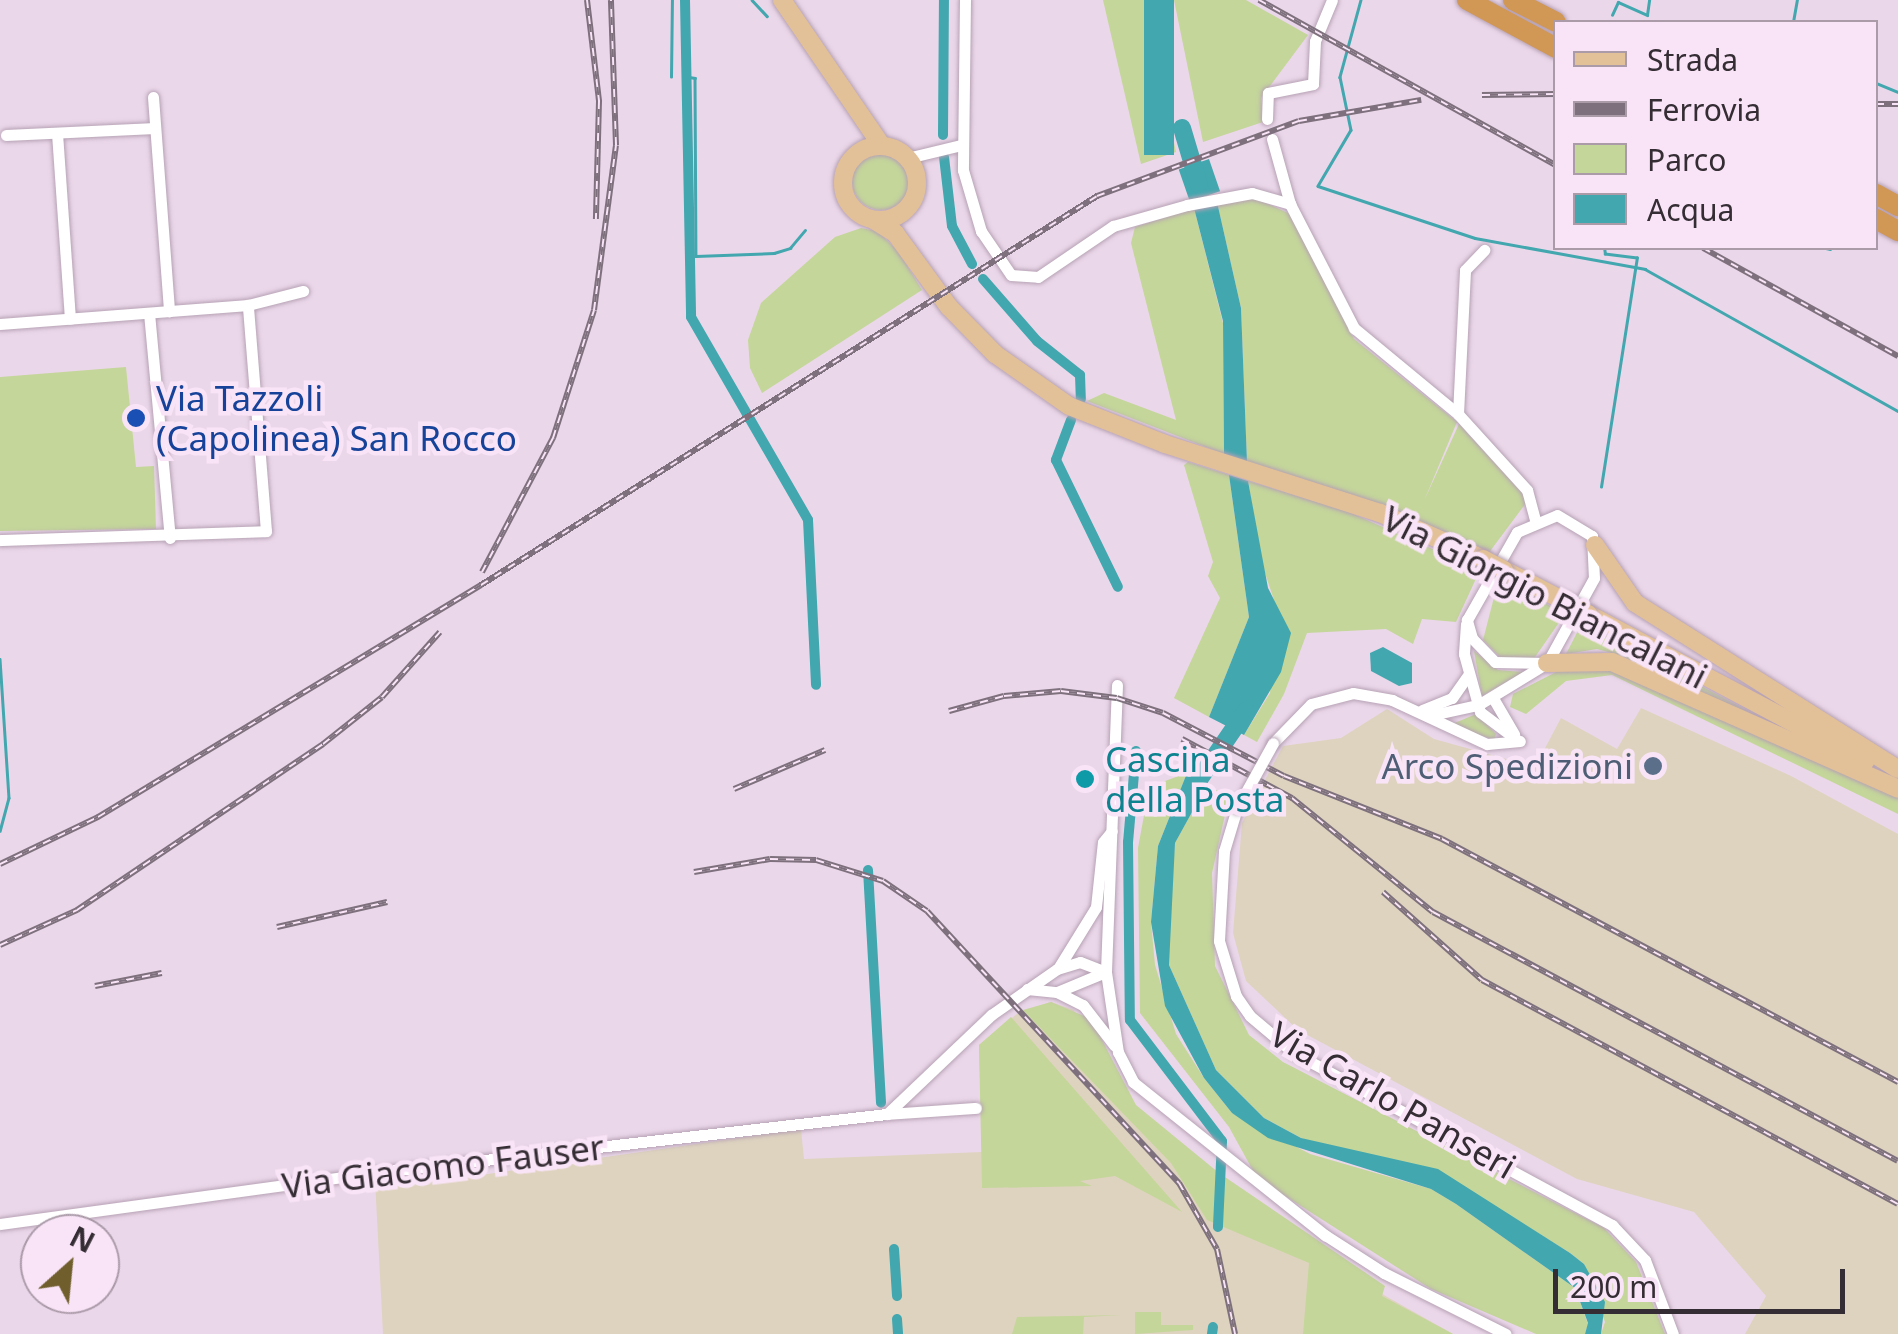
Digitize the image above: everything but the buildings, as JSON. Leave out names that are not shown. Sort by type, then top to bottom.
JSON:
[{"type":"highway","points":[[1466,0],[1553,46]]},
{"type":"highway","points":[[1513,0],[1553,20]]},
{"type":"main road","points":[[782,0],[882,146],[907,158],[917,178],[906,210],[933,286]]},
{"type":"main road","points":[[822,60],[854,134],[845,197],[874,220],[906,210]]},
{"type":"main road","points":[[850,161],[882,146]]},
{"type":"main road","name":"Via Giorgio Biancalani","points":[[874,220],[895,233],[970,330],[1032,384],[1090,416],[1165,444],[1342,499],[1483,559],[1898,777]]},
{"type":"main road","points":[[1596,545],[1635,604],[1898,768]]},
{"type":"main road","points":[[1547,663],[1592,659],[1629,668],[1898,789]]},
{"type":"street","points":[[966,0],[961,146],[967,192],[982,231],[1002,266],[1020,279],[1038,277],[1113,226],[1187,205],[1230,194],[1290,204]]},
{"type":"street","points":[[1266,119],[1268,94],[1313,84],[1315,41],[1332,0]]},
{"type":"street","points":[[152,98],[168,311]]},
{"type":"street","points":[[6,135],[155,128]]},
{"type":"street","points":[[57,132],[70,319]]},
{"type":"street","points":[[1272,139],[1290,204],[1366,342],[1458,414],[1527,490],[1534,520]]},
{"type":"street","points":[[907,158],[961,146]]},
{"type":"street","points":[[1458,414],[1465,270],[1484,250]]},
{"type":"street","points":[[0,324],[248,305],[303,291]]},
{"type":"street","points":[[0,540],[170,538],[266,531],[248,305]]},
{"type":"street","points":[[149,313],[170,538]]},
{"type":"street","points":[[1466,620],[1472,638],[1495,662],[1547,663],[1594,578],[1596,545],[1572,518],[1534,520],[1511,539],[1466,620],[1468,674],[1478,706],[1489,724],[1520,741]]},
{"type":"street","name":"Via Carlo Panseri","points":[[1547,663],[1478,706],[1442,718],[1364,693],[1328,696],[1294,714],[1237,808],[1224,852],[1219,941],[1226,971],[1250,1016],[1294,1053],[1612,1224],[1650,1270],[1673,1334]]},
{"type":"street","points":[[1413,710],[1452,698],[1468,674]]},
{"type":"street","points":[[1117,685],[1106,972],[1118,1052]]},
{"type":"street","points":[[1493,698],[1520,741]]},
{"type":"street","name":"Via Carlo Panseri","points":[[1413,710],[1487,744],[1520,741]]},
{"type":"street","points":[[1057,970],[1096,907],[1103,842],[1112,831]]},
{"type":"street","points":[[887,1114],[1026,990],[1057,970],[1080,962],[1106,972]]},
{"type":"street","points":[[1057,992],[1106,972]]},
{"type":"street","points":[[1026,990],[1057,992],[1083,1005],[1147,1100],[1227,1163],[1384,1273],[1506,1334]]},
{"type":"street","name":"Via Giacomo Fauser","points":[[0,1224],[436,1165],[887,1114],[976,1108]]},
{"type":"shaded area","points":[[1641,708],[1791,776],[1898,834],[1898,1334],[1745,1334],[1766,1296],[1694,1212],[1577,1179],[1298,1030],[1246,981],[1233,933],[1242,823],[1283,746],[1341,738],[1387,709],[1434,739],[1535,767],[1561,718],[1617,749]]},
{"type":"shaded area","points":[[1051,1002],[1074,1010],[1112,1092],[1327,1263],[1453,1334],[383,1334],[375,1180],[399,1177],[407,1182],[408,1175],[460,1171],[481,1175],[801,1129],[804,1159],[982,1152],[979,1045],[1018,1013]]},
{"type":"green space","points":[[1103,0],[1144,0],[1176,152],[1141,164]]},
{"type":"green space","points":[[1174,0],[1246,0],[1308,35],[1261,98],[1263,122],[1203,142]]},
{"type":"green space","points":[[881,152],[901,161],[910,181],[901,201],[881,210],[861,201],[852,181],[861,161]]},
{"type":"green space","points":[[1253,197],[1290,214],[1354,339],[1457,422],[1424,501],[1459,424],[1522,493],[1526,503],[1488,554],[1380,505],[1247,462],[1241,308],[1217,202]]},
{"type":"green space","points":[[1194,208],[1223,323],[1224,454],[1087,401],[1104,393],[1176,420],[1131,243],[1135,227]]},
{"type":"green space","points":[[861,228],[877,231],[898,251],[922,290],[762,393],[750,368],[748,340],[761,303],[835,237]]},
{"type":"green space","points":[[126,367],[136,467],[154,466],[156,529],[0,531],[0,377]]},
{"type":"green space","points":[[1188,462],[1229,475],[1249,617],[1209,717],[1174,698],[1220,598],[1208,576],[1213,562],[1184,465]]},
{"type":"green space","points":[[1248,481],[1344,510],[1480,570],[1456,622],[1422,619],[1413,644],[1386,629],[1307,633],[1284,694],[1257,742],[1244,735],[1270,693],[1277,609],[1262,564]]},
{"type":"green space","points":[[1499,578],[1565,614],[1533,660],[1500,657],[1483,640]]},
{"type":"green space","points":[[1582,623],[1820,749],[1622,656],[1597,649],[1566,654]]},
{"type":"green space","points":[[1474,651],[1498,670],[1523,672],[1482,696]]},
{"type":"green space","points":[[1604,666],[1898,796],[1898,814],[1612,675],[1566,681],[1526,714],[1510,707],[1513,694],[1560,670]]},
{"type":"green space","points":[[1476,714],[1496,734],[1494,740],[1450,725]]},
{"type":"green space","points":[[1187,773],[1158,846],[1151,922],[1155,965],[1176,1034],[1204,1078],[1232,1113],[1310,1154],[1431,1189],[1456,1204],[1575,1288],[1588,1324],[1585,1334],[1536,1334],[1431,1289],[1257,1178],[1229,1127],[1140,1013],[1138,848],[1147,799],[1165,781]]},
{"type":"green space","points":[[1207,785],[1229,797],[1212,873],[1215,966],[1249,1035],[1283,1062],[1604,1228],[1636,1262],[1665,1334],[1601,1334],[1605,1322],[1584,1264],[1570,1253],[1514,1218],[1301,1138],[1264,1118],[1216,1070],[1169,965],[1167,920],[1175,843]]},
{"type":"green space","points":[[1051,1002],[1091,1019],[1136,1105],[1219,1173],[1385,1286],[1382,1296],[1453,1334],[1303,1334],[1309,1263],[1207,1220],[1171,1163],[1023,1010]]},
{"type":"green space","points":[[1011,1017],[1182,1212],[1115,1176],[1080,1181],[1092,1186],[982,1188],[979,1045]]},
{"type":"green space","points":[[1135,1312],[1161,1312],[1161,1325],[1193,1325],[1193,1330],[1135,1334]]},
{"type":"green space","points":[[1123,1315],[1084,1317],[1083,1334],[1012,1334],[1017,1317]]},
{"type":"water","points":[[1144,0],[1174,0],[1174,155],[1144,155]]},
{"type":"water","points":[[1209,159],[1220,191],[1190,202],[1179,169]]},
{"type":"water","points":[[1217,202],[1241,308],[1247,462],[1224,454],[1223,321],[1194,208]]},
{"type":"water","points":[[1229,475],[1248,481],[1268,588],[1291,633],[1281,672],[1244,735],[1209,717],[1249,617]]},
{"type":"water","points":[[1383,647],[1412,663],[1412,683],[1399,686],[1371,671],[1370,653]]},
{"type":"water","points":[[1187,773],[1207,785],[1175,843],[1169,965],[1216,1070],[1264,1118],[1301,1138],[1438,1169],[1570,1253],[1584,1264],[1605,1302],[1601,1334],[1585,1334],[1588,1323],[1575,1288],[1456,1204],[1431,1189],[1268,1138],[1232,1113],[1204,1078],[1165,1006],[1151,922],[1158,846]]},
{"type":"waterway","points":[[671,77],[672,0]]},
{"type":"waterway","points":[[685,0],[691,317],[808,520],[816,685]]},
{"type":"waterway","points":[[752,0],[767,16]]},
{"type":"waterway","points":[[943,135],[944,0]]},
{"type":"waterway","points":[[1361,0],[1340,77],[1351,130],[1318,186],[1475,238],[1645,269],[1898,411]]},
{"type":"waterway","points":[[1612,15],[1618,2],[1647,15],[1649,0]]},
{"type":"waterway","points":[[1793,20],[1797,0]]},
{"type":"waterway","points":[[689,77],[695,78],[696,256],[774,253],[790,248],[805,230]]},
{"type":"waterway","points":[[1878,84],[1898,92]]},
{"type":"waterway","points":[[1182,128],[1199,185]]},
{"type":"waterway","points":[[944,157],[952,226],[972,264]]},
{"type":"waterway","points":[[1601,487],[1637,258],[1605,254],[1604,250]]},
{"type":"waterway","points":[[983,279],[1037,341],[1080,375],[1081,399]]},
{"type":"waterway","points":[[1071,420],[1056,460],[1118,587]]},
{"type":"waterway","points":[[0,659],[9,798],[0,831]]},
{"type":"waterway","points":[[1185,800],[1246,711]]},
{"type":"waterway","points":[[1136,751],[1128,842],[1130,1020],[1222,1141],[1218,1227]]},
{"type":"waterway","points":[[868,870],[881,1103]]},
{"type":"waterway","points":[[894,1249],[897,1296]]},
{"type":"waterway","points":[[897,1319],[898,1334]]},
{"type":"waterway","points":[[1212,1334],[1213,1327]]},
{"type":"railway","points":[[587,0],[599,101],[596,219]]},
{"type":"railway","points":[[482,572],[553,438],[594,310],[616,145],[611,0]]},
{"type":"railway","points":[[1259,0],[1553,163]]},
{"type":"railway","points":[[1482,95],[1553,94]]},
{"type":"railway","points":[[0,864],[98,817],[481,585],[1097,196],[1299,121],[1421,100]]},
{"type":"railway","points":[[1878,104],[1898,104]]},
{"type":"railway","points":[[1707,250],[1898,356]]},
{"type":"railway","points":[[0,945],[77,910],[323,744],[382,697],[440,632]]},
{"type":"railway","points":[[949,711],[1004,696],[1061,691],[1117,698],[1163,713],[1284,776],[1442,839],[1898,1082]]},
{"type":"railway","points":[[1182,739],[1292,798],[1433,912],[1898,1161]]},
{"type":"railway","points":[[734,789],[825,750]]},
{"type":"railway","points":[[694,872],[770,859],[816,860],[883,881],[927,911],[1179,1183],[1217,1249],[1235,1334]]},
{"type":"railway","points":[[1383,892],[1482,980],[1898,1204]]},
{"type":"railway","points":[[277,927],[387,902]]},
{"type":"railway","points":[[95,986],[162,973]]},
{"type":"place","name":"Via Tazzoli (Capolinea) San Rocco","points":[[136,418]]},
{"type":"place","name":"Arco Spedizioni","points":[[1653,766]]},
{"type":"place","name":"Cascina della Posta","points":[[1085,779]]}]
